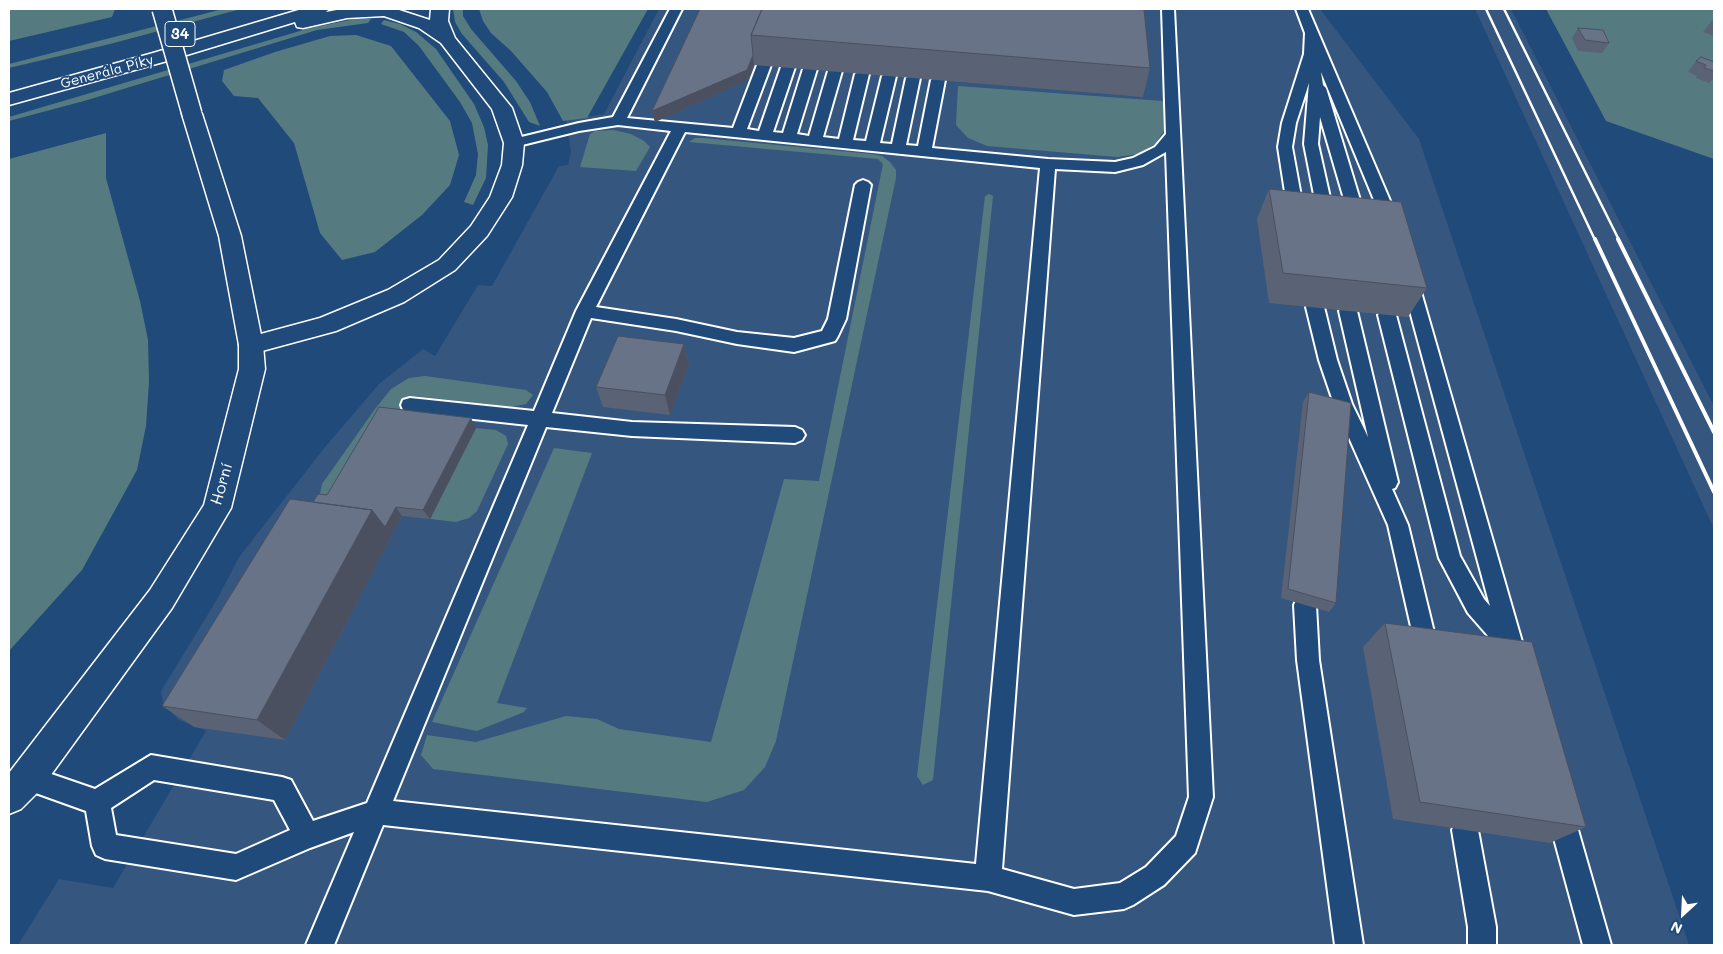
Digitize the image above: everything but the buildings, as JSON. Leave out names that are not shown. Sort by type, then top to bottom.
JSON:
[{"type":"main road","name":"Horní","points":[[18,787],[162,599],[217,508],[252,369],[251,345],[230,236],[162,9]]},
{"type":"main road","name":"Generála Píky","points":[[9,82],[267,9]]},
{"type":"main road","name":"Generála Píky","points":[[9,99],[160,57],[320,9]]},
{"type":"main road","points":[[251,345],[346,318],[396,296],[447,265],[479,231],[501,197],[512,165],[514,143],[502,108],[448,39],[439,21],[440,9]]},
{"type":"main road","points":[[160,57],[326,18],[367,11],[385,12],[425,24],[448,39]]},
{"type":"lane","points":[[618,121],[676,9]]},
{"type":"lane","points":[[97,802],[105,846],[236,867],[308,836],[376,812],[988,878],[1074,902],[1124,896],[1155,876],[1186,844],[1201,797],[1168,9]]},
{"type":"lane","points":[[1302,9],[1401,251],[1524,687]]},
{"type":"lane","points":[[1311,30],[1311,54],[1316,79],[1361,229]]},
{"type":"lane","points":[[1298,223],[1285,147],[1289,123],[1311,54]]},
{"type":"lane","points":[[738,134],[764,65]]},
{"type":"lane","points":[[764,137],[788,67]]},
{"type":"lane","points":[[788,139],[810,69]]},
{"type":"lane","points":[[814,142],[835,71]]},
{"type":"lane","points":[[844,144],[862,74]]},
{"type":"lane","points":[[872,147],[888,76]]},
{"type":"lane","points":[[898,150],[913,78]]},
{"type":"lane","points":[[1316,79],[1311,144],[1328,226]]},
{"type":"lane","points":[[924,152],[938,80]]},
{"type":"lane","points":[[514,143],[579,127],[618,121],[1048,164],[1115,167],[1138,162],[1160,150],[1173,134]]},
{"type":"lane","points":[[320,945],[585,311],[680,127]]},
{"type":"lane","points":[[988,878],[1048,164]]},
{"type":"lane","points":[[585,311],[676,325],[737,338],[794,345],[829,336],[837,319],[862,185]]},
{"type":"lane","points":[[1315,307],[1328,360],[1343,404],[1398,525]]},
{"type":"lane","points":[[1348,311],[1429,655]]},
{"type":"lane","points":[[1387,315],[1450,558],[1476,606],[1514,649]]},
{"type":"lane","points":[[1326,408],[1328,360]]},
{"type":"lane","points":[[410,405],[632,430],[795,435]]},
{"type":"lane","points":[[1305,605],[1308,660],[1348,945]]},
{"type":"lane","points":[[18,787],[97,802],[151,768],[282,789],[308,836]]},
{"type":"lane","points":[[1554,792],[1597,945]]},
{"type":"lane","points":[[1465,830],[1482,927],[1482,945]]},
{"type":"shaded area","points":[[659,9],[1320,9],[1419,139],[1689,945],[18,945],[59,879],[113,888],[206,731],[179,720],[163,704],[161,691],[216,601],[239,557],[325,447],[379,384],[423,349],[435,356],[478,285],[492,286],[559,166],[568,165],[571,152],[566,120],[604,114]]},
{"type":"shaded area","points":[[1475,9],[1511,9],[1714,406],[1714,529]]},
{"type":"green space","points":[[9,9],[115,9],[112,17],[9,41]]},
{"type":"green space","points":[[223,9],[241,9],[110,44],[9,68],[9,64]]},
{"type":"green space","points":[[453,9],[463,9],[463,16],[471,29],[516,81],[530,102],[540,126],[529,122],[504,82],[462,34],[455,22]]},
{"type":"green space","points":[[479,9],[648,9],[587,118],[563,121],[547,92],[511,51],[491,33],[483,21]]},
{"type":"green space","points":[[1546,9],[1714,9],[1714,159],[1606,121]]},
{"type":"green space","points":[[355,19],[371,19],[368,23],[317,30],[84,101],[9,121],[9,117],[310,28]]},
{"type":"green space","points":[[384,20],[400,24],[416,32],[436,49],[474,104],[484,127],[488,145],[486,178],[473,205],[464,202],[476,175],[478,154],[472,123],[460,102],[419,46],[404,32],[381,24]]},
{"type":"green space","points":[[356,35],[391,46],[450,121],[459,155],[450,185],[422,215],[375,252],[342,260],[320,233],[294,143],[258,98],[234,96],[222,81],[224,70],[275,52],[330,36]]},
{"type":"green space","points":[[958,86],[1163,101],[1164,131],[1155,144],[1138,154],[1117,157],[987,146],[968,138],[956,125]]},
{"type":"green space","points":[[614,130],[631,134],[644,141],[650,147],[636,171],[580,167],[590,134],[595,131]]},
{"type":"green space","points":[[106,133],[106,178],[140,301],[148,340],[149,382],[146,426],[137,470],[82,570],[9,651],[9,159]]},
{"type":"green space","points":[[695,138],[872,154],[882,156],[896,170],[896,178],[776,741],[765,767],[744,790],[707,802],[433,769],[421,755],[427,735],[476,742],[566,716],[597,719],[619,729],[711,742],[784,479],[819,481],[883,164],[878,159],[689,142]]},
{"type":"green space","points":[[989,194],[993,196],[933,780],[923,785],[917,776],[985,196]]},
{"type":"green space","points":[[425,376],[526,390],[533,395],[526,404],[512,407],[414,396],[324,501],[320,494],[322,484],[391,389],[409,378]]},
{"type":"green space","points":[[476,428],[496,430],[506,436],[508,444],[477,511],[469,518],[456,522],[430,519]]},
{"type":"green space","points":[[554,448],[592,453],[497,703],[527,708],[524,712],[477,731],[432,722]]},
{"type":"railway","points":[[1486,9],[1595,240]]},
{"type":"railway","points":[[1504,9],[1619,240]]},
{"type":"railway","points":[[1595,239],[1714,492]]},
{"type":"railway","points":[[1618,239],[1714,432]]}]
